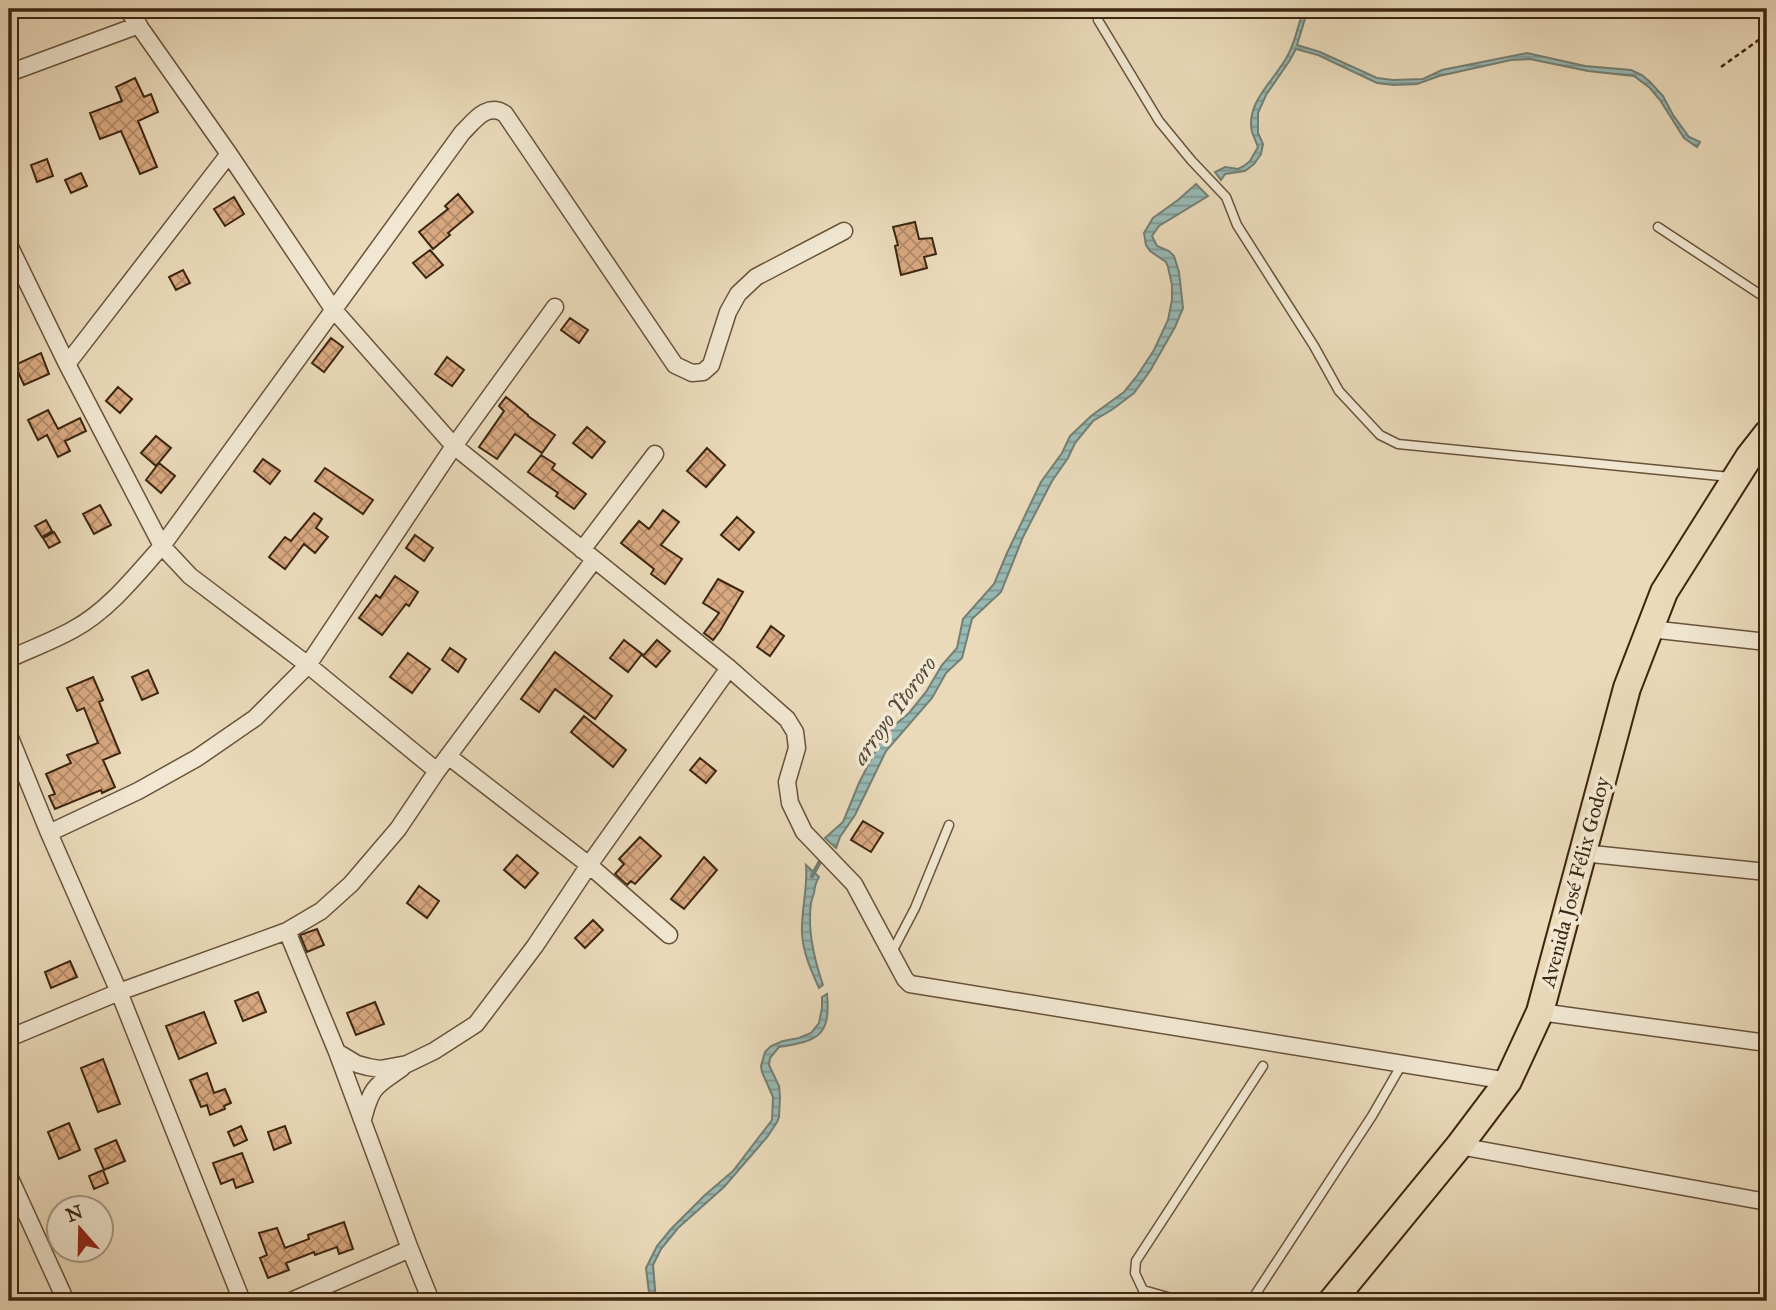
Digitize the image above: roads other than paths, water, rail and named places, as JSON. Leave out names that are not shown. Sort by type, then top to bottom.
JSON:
[{"type":"main road","name":"Avenida José Félix Godoy","points":[[1332,1301],[1459,1146],[1508,1081],[1540,1012],[1627,688],[1664,592],[1749,457],[1767,434]]},
{"type":"street","points":[[127,9],[333,309],[454,446],[729,668],[787,719],[795,732],[797,748],[787,782],[790,803],[804,832],[854,884],[910,984],[1508,1081]]},
{"type":"street","points":[[9,73],[139,25]]},
{"type":"street","points":[[11,652],[75,629],[123,590],[162,546],[462,133],[482,113],[492,109],[505,114],[675,365],[692,373],[703,372],[711,365],[728,313],[738,294],[756,277],[844,231]]},
{"type":"street","points":[[67,364],[229,154]]},
{"type":"street","points":[[9,245],[67,364],[162,546],[190,576],[309,665],[437,771]]},
{"type":"street","points":[[50,834],[138,791],[197,758],[255,718],[309,665],[454,446],[555,307]]},
{"type":"street","points":[[9,1038],[120,992],[287,931],[321,911],[351,884],[398,829],[655,454]]},
{"type":"street","points":[[1650,629],[1767,642]]},
{"type":"street","points":[[363,1119],[369,1096],[375,1087],[475,1024],[534,946],[729,668]]},
{"type":"street","points":[[9,735],[120,992],[242,1301]]},
{"type":"street","points":[[448,756],[589,865],[669,935]]},
{"type":"street","points":[[1582,853],[1767,872]]},
{"type":"street","points":[[287,931],[337,1052],[431,1301]]},
{"type":"street","points":[[1540,1012],[1767,1043]]},
{"type":"street","points":[[337,1052],[368,1067],[380,1069],[408,1064]]},
{"type":"street","points":[[1459,1146],[1767,1202]]},
{"type":"street","points":[[9,1176],[66,1301]]},
{"type":"street","points":[[291,1301],[410,1249]]},
{"type":"lane","points":[[1098,20],[1159,121],[1226,197],[1237,225],[1314,346],[1339,391],[1380,435],[1398,444],[1736,478]]},
{"type":"lane","points":[[1658,227],[1767,299]]},
{"type":"lane","points":[[892,952],[915,908],[949,825]]},
{"type":"lane","points":[[1251,1301],[1371,1116],[1402,1063]]},
{"type":"lane","points":[[1182,1301],[1143,1290],[1135,1273],[1136,1261],[1263,1066]]},
{"type":"water","points":[[1304,9],[1308,9],[1297,45],[1320,52],[1377,78],[1423,79],[1442,70],[1527,53],[1585,66],[1631,70],[1650,82],[1663,96],[1689,137],[1700,142],[1697,147],[1684,138],[1660,100],[1634,76],[1588,71],[1530,59],[1511,60],[1439,76],[1417,84],[1394,85],[1377,83],[1318,55],[1296,49],[1266,95],[1258,113],[1258,133],[1263,144],[1261,154],[1245,171],[1225,174],[1221,180],[1215,172],[1225,167],[1238,169],[1244,166],[1258,147],[1252,132],[1253,111],[1263,91],[1288,55]]},
{"type":"water","points":[[1196,184],[1208,196],[1159,226],[1152,236],[1157,246],[1174,256],[1179,272],[1183,308],[1175,327],[1134,393],[1093,421],[1075,443],[1023,537],[1001,592],[972,619],[962,658],[946,673],[932,698],[886,751],[836,848],[825,838],[843,822],[879,744],[909,713],[957,648],[963,619],[994,584],[1041,482],[1062,453],[1070,436],[1091,416],[1124,392],[1154,350],[1168,320],[1172,285],[1166,262],[1150,251],[1144,233],[1153,218]]},
{"type":"water","points":[[806,865],[819,877],[811,902],[810,924],[814,955],[823,985],[819,988],[803,940]]},
{"type":"water","points":[[827,994],[827,1020],[819,1034],[803,1042],[779,1047],[770,1058],[769,1065],[779,1086],[777,1122],[724,1187],[678,1228],[661,1249],[653,1265],[656,1301],[650,1301],[646,1268],[657,1246],[705,1195],[733,1171],[772,1120],[773,1097],[761,1066],[765,1052],[783,1041],[811,1033],[819,1023],[822,997]]},
{"type":"waterway","name":"arroyo Ytororo","points":[[812,876],[823,856]]}]
